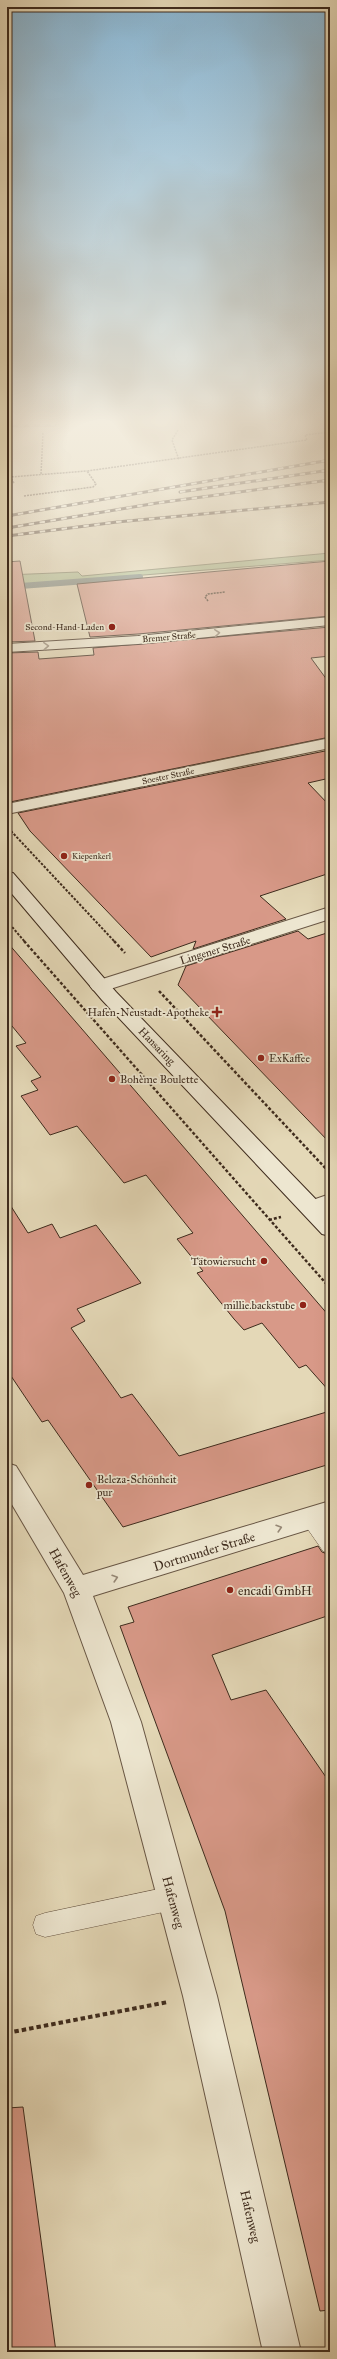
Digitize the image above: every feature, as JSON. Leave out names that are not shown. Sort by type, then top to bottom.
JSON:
[{"type":"street","name":"Bremer Straße","points":[[7,648],[138,640],[330,621]]},
{"type":"street","name":"Soester Straße","points":[[7,809],[330,743]]},
{"type":"street","name":"Hansaring","points":[[7,876],[100,986],[321,1205],[330,1228]]},
{"type":"street","name":"Lingener Straße","points":[[100,986],[330,913]]},
{"type":"street","name":"Hafenweg","points":[[7,1473],[77,1589],[126,1722],[200,1996],[282,2352]]},
{"type":"street","name":"Dortmunder Straße","points":[[77,1589],[320,1515]]},
{"type":"lane","points":[[320,1515],[330,1545]]},
{"type":"lane","points":[[45,1925],[173,1898]]},
{"type":"path","points":[[208,601],[205,596],[208,594],[225,592]]},
{"type":"path","points":[[7,827],[330,1173]]},
{"type":"path","points":[[7,921],[63,988],[330,1288]]},
{"type":"path","points":[[7,2033],[200,1996]]},
{"type":"green space","points":[[330,553],[330,560],[7,586],[7,575],[78,572],[82,576]]},
{"type":"building","points":[[20,561],[35,641],[7,642],[7,562]]},
{"type":"building","points":[[330,561],[330,616],[138,634],[90,637],[77,584]]},
{"type":"building","points":[[330,627],[330,656],[311,658],[330,684],[330,737],[10,802],[7,798],[7,653],[38,652],[39,659],[94,655],[93,648]]},
{"type":"building","points":[[330,750],[330,778],[308,783],[330,806],[330,873],[260,896],[286,919],[193,949],[196,941],[151,957],[30,831],[18,813]]},
{"type":"building","points":[[298,931],[308,939],[330,932],[330,1143],[178,985],[186,966]]},
{"type":"building","points":[[7,942],[330,1317],[330,1392],[306,1365],[299,1368],[262,1323],[244,1330],[234,1319],[197,1273],[203,1271],[177,1239],[193,1233],[146,1175],[124,1183],[77,1126],[50,1135],[21,1096],[38,1090],[31,1081],[41,1077],[16,1046],[26,1043],[7,1020]]},
{"type":"building","points":[[7,1200],[28,1233],[52,1224],[60,1238],[96,1225],[141,1283],[77,1309],[85,1321],[71,1328],[121,1398],[132,1394],[179,1456],[330,1411],[330,1464],[123,1527],[48,1420],[42,1422],[7,1370]]},
{"type":"building","points":[[318,1546],[322,1552],[330,1555],[330,1615],[212,1655],[231,1700],[266,1690],[330,1783],[330,2310],[320,2311],[225,1911],[120,1626],[134,1622],[128,1607]]},
{"type":"building","points":[[23,2107],[56,2352],[7,2352],[7,2108]]},
{"type":"waterway","points":[[7,587],[140,577]]},
{"type":"railway","points":[[7,536],[14,535]]},
{"type":"place","name":"Second-Hand-Laden","points":[[112,627]]},
{"type":"place","name":"Kiepenkerl","points":[[64,856]]},
{"type":"place","name":"Hafen-Neustadt-Apotheke","points":[[217,1012]]},
{"type":"place","name":"ExKaffee","points":[[261,1058]]},
{"type":"place","name":"Bohème Boulette","points":[[112,1079]]},
{"type":"place","name":"Tätowiersucht","points":[[264,1261]]},
{"type":"place","name":"millie.backstube","points":[[303,1305]]},
{"type":"place","name":"Beleza-Schönheit pur","points":[[89,1485]]},
{"type":"place","name":"encadi GmbH","points":[[230,1590]]}]
